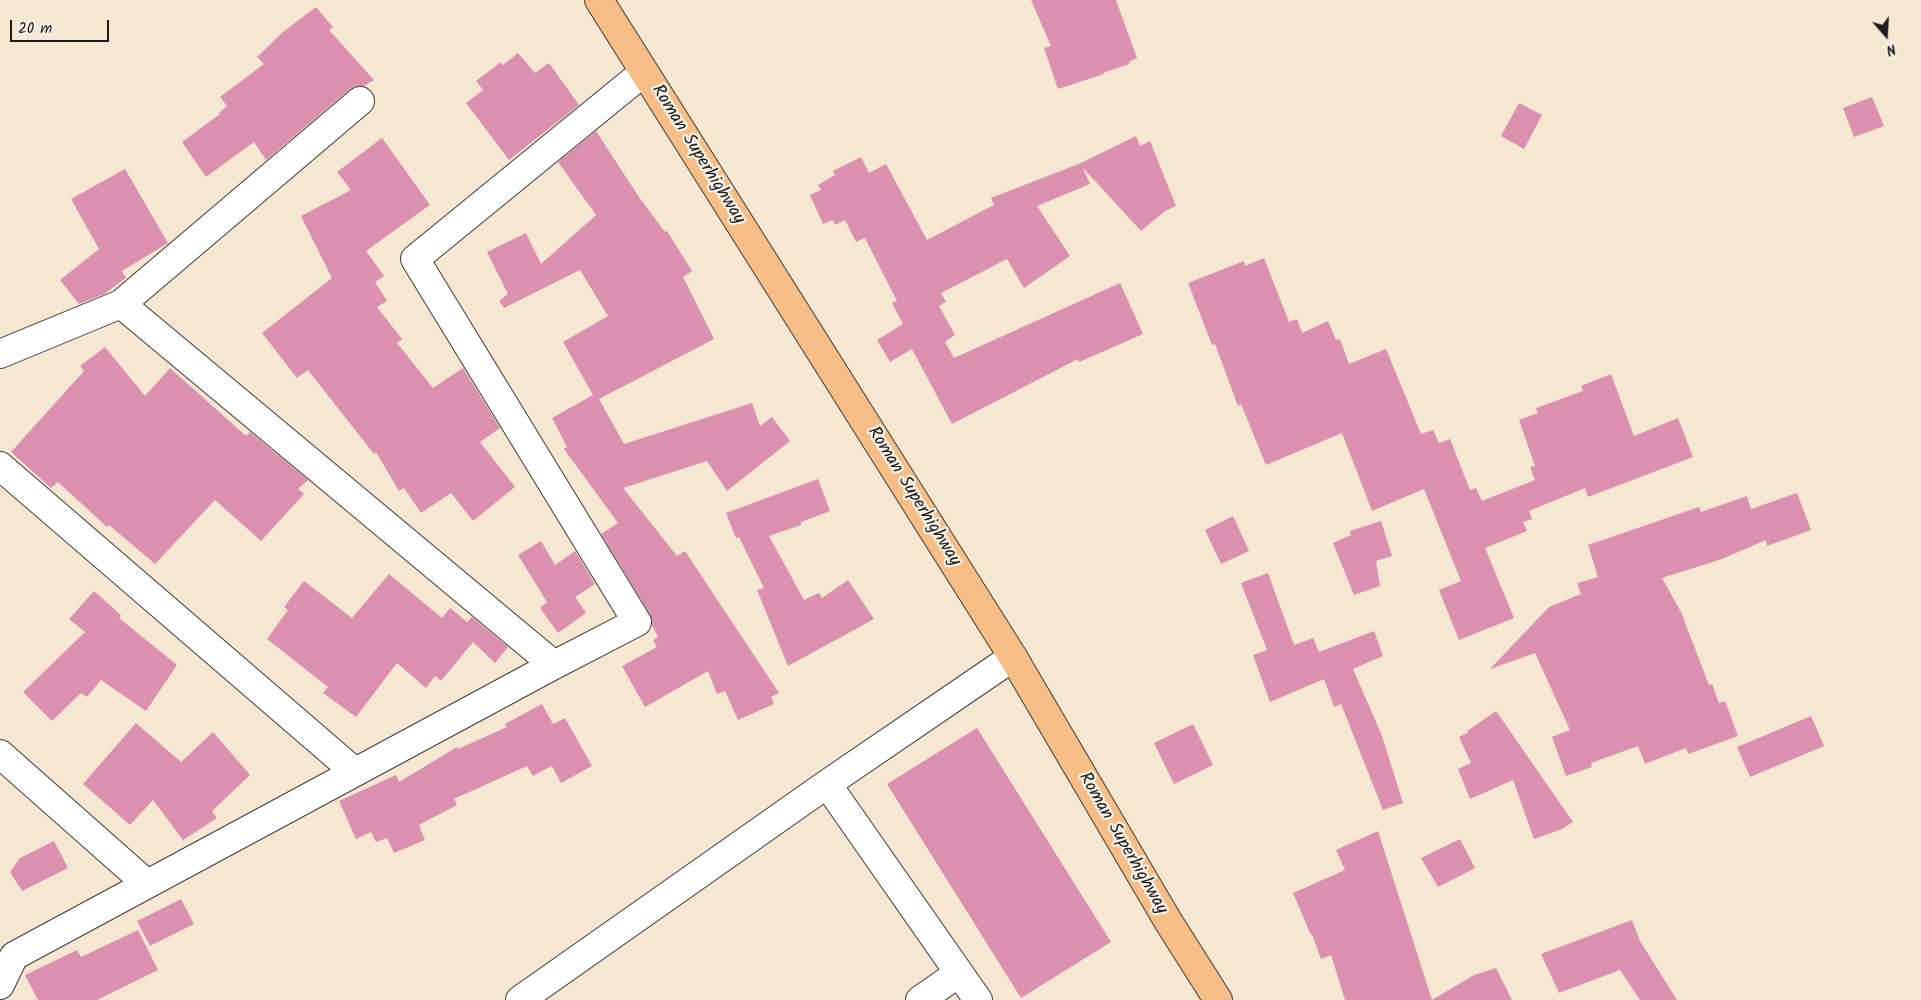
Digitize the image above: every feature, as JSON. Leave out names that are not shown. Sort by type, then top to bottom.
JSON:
[{"type":"main road","name":"Roman Superhighway","points":[[599,0],[1013,657],[1168,921],[1218,1000]]},
{"type":"street","points":[[0,985],[14,956],[637,622],[415,259],[644,72]]},
{"type":"street","points":[[0,354],[121,304],[360,101]]},
{"type":"street","points":[[121,304],[554,665]]},
{"type":"street","points":[[0,466],[355,772]]},
{"type":"street","points":[[520,1000],[827,784],[1013,657]]},
{"type":"street","points":[[0,754],[147,884]]},
{"type":"street","points":[[827,784],[978,1000]]},
{"type":"street","points":[[920,1000],[959,973]]},
{"type":"building","points":[[1031,0],[1116,0],[1137,58],[1129,62],[1129,64],[1104,74],[1058,89],[1044,48],[1051,46]]},
{"type":"building","points":[[316,7],[333,27],[329,30],[374,80],[364,86],[350,89],[266,160],[254,142],[206,177],[182,142],[220,114],[227,106],[220,97],[264,64],[257,57],[283,32]]},
{"type":"building","points":[[518,53],[535,73],[549,63],[579,105],[509,160],[466,103],[483,90],[476,81],[501,62],[503,65]]},
{"type":"building","points":[[1872,97],[1884,126],[1854,137],[1843,108]]},
{"type":"building","points":[[1519,103],[1542,115],[1524,149],[1501,136]]},
{"type":"building","points":[[596,131],[639,197],[665,232],[667,231],[692,271],[683,277],[714,339],[599,399],[624,444],[752,403],[760,426],[772,417],[790,441],[727,491],[707,461],[623,488],[677,556],[685,551],[779,693],[771,697],[774,704],[738,720],[725,691],[717,694],[708,671],[645,707],[622,666],[657,647],[653,640],[658,637],[652,625],[650,614],[601,534],[618,523],[564,449],[567,447],[552,418],[593,395],[563,342],[608,316],[580,270],[504,308],[499,301],[508,294],[487,252],[526,233],[541,264],[596,215],[558,162]]},
{"type":"building","points":[[1136,136],[1140,146],[1150,141],[1176,206],[1165,211],[1141,231],[1083,168],[1090,184],[1037,206],[1070,256],[1024,288],[1007,259],[941,293],[946,302],[939,306],[955,335],[945,342],[954,358],[1120,283],[1143,334],[1079,362],[1078,359],[952,424],[912,349],[890,362],[877,340],[903,324],[892,303],[897,301],[865,238],[856,242],[845,220],[835,225],[833,220],[823,224],[810,195],[821,190],[818,185],[835,175],[833,171],[861,157],[869,173],[886,164],[927,240],[994,205],[991,198],[1081,163]]},
{"type":"building","points":[[382,138],[430,205],[366,251],[384,276],[375,282],[387,301],[377,307],[402,339],[397,343],[433,388],[463,368],[500,428],[480,442],[515,487],[473,521],[451,493],[421,513],[404,488],[399,491],[376,452],[374,454],[308,370],[297,378],[262,333],[332,278],[301,216],[351,190],[337,172]]},
{"type":"building","points":[[125,169],[168,243],[122,271],[126,278],[104,294],[79,304],[60,280],[99,249],[71,199]]},
{"type":"building","points":[[1264,258],[1289,322],[1297,319],[1302,333],[1328,321],[1336,340],[1340,339],[1349,364],[1386,349],[1421,434],[1433,430],[1439,443],[1450,439],[1470,490],[1476,488],[1482,501],[1535,480],[1530,467],[1535,466],[1519,420],[1538,413],[1536,408],[1583,391],[1581,386],[1611,374],[1634,436],[1678,418],[1693,457],[1588,497],[1585,488],[1529,511],[1532,519],[1523,522],[1527,531],[1485,548],[1514,618],[1459,640],[1439,590],[1461,581],[1424,489],[1372,511],[1342,433],[1266,465],[1241,404],[1238,406],[1215,344],[1212,345],[1188,283],[1244,261],[1245,266]]},
{"type":"building","points":[[105,347],[145,396],[170,368],[246,436],[250,432],[308,480],[298,489],[304,494],[261,541],[215,500],[155,564],[109,525],[107,527],[58,482],[51,488],[11,452],[84,371],[80,366]]},
{"type":"building","points":[[818,479],[830,511],[801,522],[801,525],[769,536],[804,600],[819,593],[822,598],[848,580],[874,619],[788,666],[757,590],[764,588],[739,537],[736,538],[726,513]]},
{"type":"building","points":[[1797,493],[1811,530],[1767,546],[1766,540],[1722,559],[1662,578],[1681,612],[1709,685],[1712,684],[1719,703],[1725,701],[1738,736],[1688,754],[1686,748],[1645,764],[1638,746],[1591,763],[1592,767],[1566,776],[1552,737],[1570,730],[1535,653],[1490,669],[1549,607],[1581,594],[1577,583],[1598,577],[1588,545],[1699,507],[1701,512],[1747,496],[1751,509]]},
{"type":"building","points":[[1233,516],[1249,551],[1221,564],[1205,530]]},
{"type":"building","points":[[1381,521],[1392,556],[1376,561],[1380,586],[1354,595],[1333,543],[1351,535],[1350,531]]},
{"type":"building","points":[[541,541],[555,565],[575,551],[595,584],[575,597],[586,613],[558,633],[540,608],[547,602],[518,555]]},
{"type":"building","points":[[1268,573],[1294,645],[1313,638],[1319,652],[1374,631],[1383,656],[1353,669],[1382,736],[1403,803],[1383,810],[1341,704],[1334,707],[1324,679],[1270,702],[1253,655],[1267,650],[1241,583]]},
{"type":"building","points":[[389,574],[442,618],[450,608],[467,622],[472,617],[508,647],[495,663],[473,642],[441,681],[435,676],[426,688],[397,663],[356,717],[323,693],[328,687],[267,639],[288,610],[284,607],[304,581],[352,618]]},
{"type":"building","points":[[94,591],[121,615],[119,618],[177,665],[146,711],[101,680],[87,697],[81,693],[52,721],[23,692],[85,632],[69,619]]},
{"type":"building","points":[[542,704],[553,724],[565,718],[592,766],[561,783],[552,766],[533,776],[527,766],[454,799],[457,805],[419,825],[425,840],[394,853],[387,838],[376,842],[371,832],[356,839],[339,801],[396,775],[399,782],[457,747],[458,749],[507,727],[505,724]]},
{"type":"building","points":[[1496,711],[1573,822],[1562,829],[1534,839],[1513,780],[1470,799],[1458,769],[1471,763],[1459,737],[1469,732],[1467,731]]},
{"type":"building","points":[[1811,716],[1824,746],[1750,777],[1737,747]]},
{"type":"building","points":[[136,723],[181,762],[213,732],[250,775],[212,811],[217,818],[183,840],[153,800],[130,825],[83,784]]},
{"type":"building","points":[[1193,724],[1213,765],[1174,784],[1154,743]]},
{"type":"building","points":[[977,728],[1111,942],[1021,998],[887,784]]},
{"type":"building","points":[[1378,831],[1432,1000],[1345,1000],[1331,955],[1321,959],[1293,893],[1345,870],[1336,850]]},
{"type":"building","points":[[1460,839],[1475,868],[1438,887],[1421,858]]},
{"type":"building","points":[[54,841],[68,868],[22,891],[10,872],[20,858]]},
{"type":"building","points":[[181,899],[194,924],[150,946],[137,921]]},
{"type":"building","points":[[1632,920],[1640,941],[1677,1000],[1640,1000],[1620,970],[1559,993],[1541,954]]},
{"type":"building","points":[[138,930],[158,970],[97,1000],[38,1000],[25,975],[77,950],[81,957]]},
{"type":"building","points":[[1496,968],[1512,1000],[1432,1000],[1474,975]]}]
